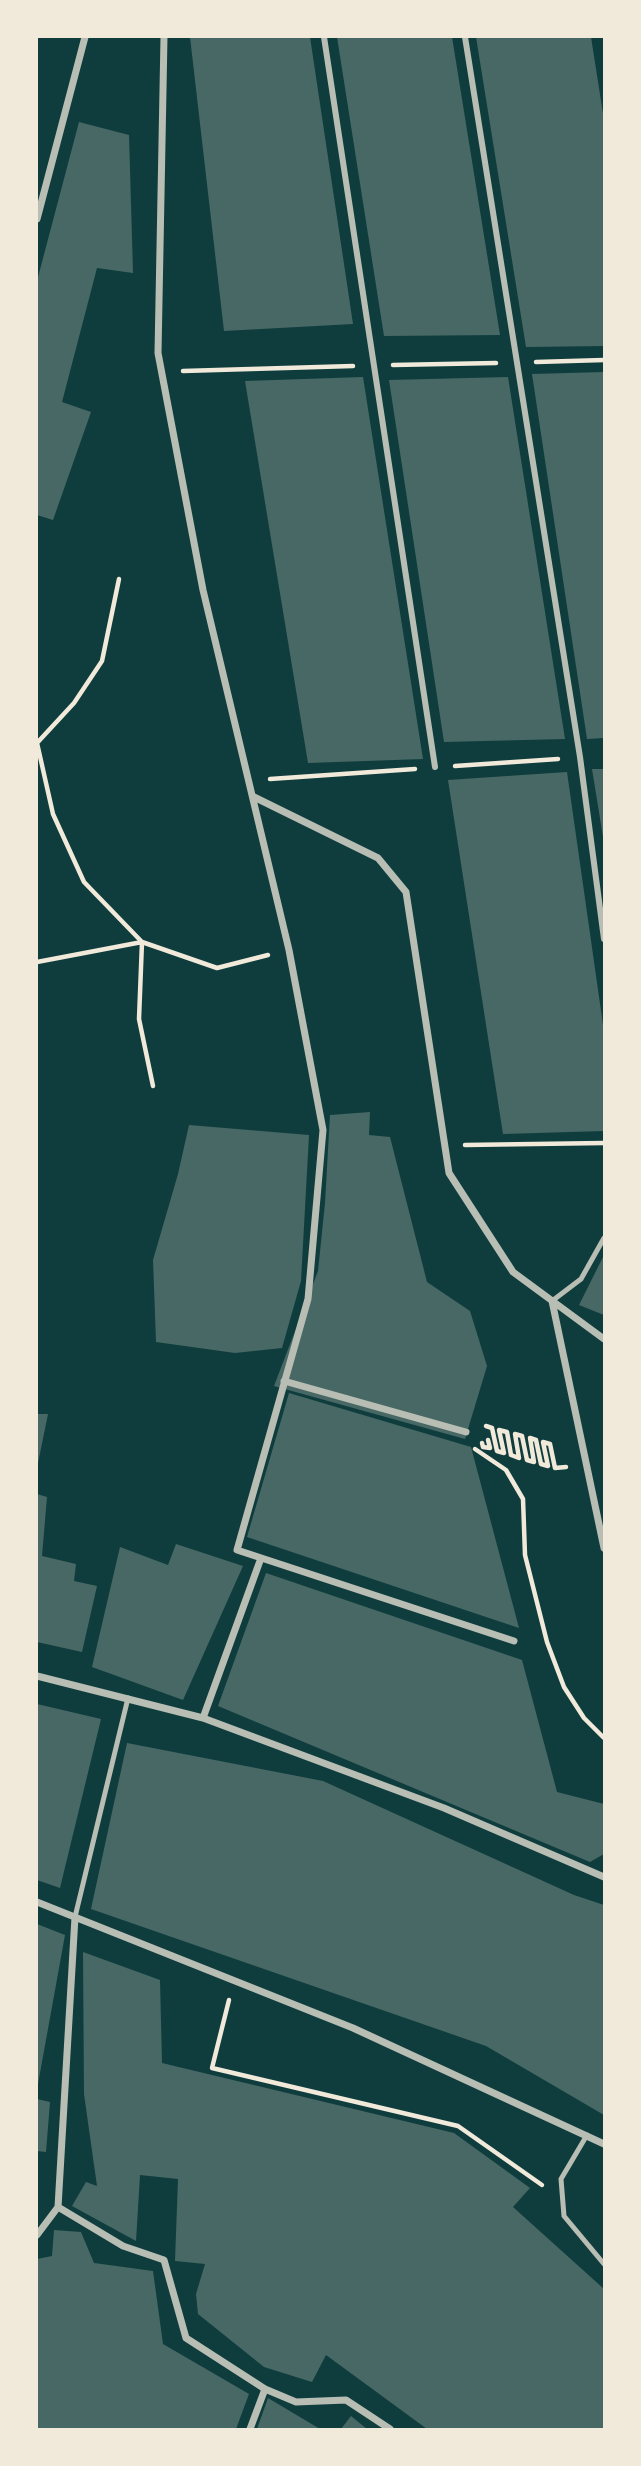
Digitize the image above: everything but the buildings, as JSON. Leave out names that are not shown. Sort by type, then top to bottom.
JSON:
[{"type":"street","points":[[37,219],[85,37]]},
{"type":"street","points":[[164,37],[158,353],[204,590],[289,950],[324,1130],[309,1299],[237,1550],[514,1641]]},
{"type":"street","points":[[324,37],[435,767]]},
{"type":"street","points":[[465,37],[578,744],[604,939]]},
{"type":"street","points":[[254,797],[378,858],[406,892],[449,1173],[513,1272],[604,1339]]},
{"type":"street","points":[[552,1301],[604,1548]]},
{"type":"street","points":[[284,1381],[466,1432]]},
{"type":"street","points":[[203,1718],[261,1558]]},
{"type":"street","points":[[37,1676],[203,1718],[444,1808],[604,1877]]},
{"type":"street","points":[[37,1902],[353,2028],[604,2144]]},
{"type":"street","points":[[37,2235],[58,2207],[75,1917]]},
{"type":"street","points":[[58,2207],[123,2246],[164,2260],[186,2338],[265,2389],[296,2402],[346,2400],[390,2429]]},
{"type":"street","points":[[250,2429],[265,2389]]},
{"type":"lane","points":[[552,1301],[582,1279],[604,1238]]},
{"type":"lane","points":[[75,1917],[128,1698]]},
{"type":"lane","points":[[587,2134],[561,2179],[564,2216],[604,2264]]},
{"type":"path","points":[[119,579],[102,661],[74,703],[37,741],[53,814],[84,882],[142,942],[217,968],[289,950]]},
{"type":"path","points":[[37,961],[142,942]]},
{"type":"path","points":[[142,942],[139,1019],[153,1086]]},
{"type":"path","points":[[444,1145],[604,1143]]},
{"type":"path","points":[[586,1465],[555,1468],[550,1444],[543,1442],[548,1466],[541,1464],[536,1440],[530,1438],[534,1462],[527,1460],[522,1436],[515,1434],[519,1458],[511,1455],[507,1432],[499,1430],[504,1453],[497,1451],[492,1428],[485,1426],[490,1448],[483,1447],[478,1424],[473,1423],[470,1433],[466,1432],[473,1448],[506,1470],[523,1499],[525,1555],[547,1642],[564,1687],[584,1718],[604,1738]]},
{"type":"path","points":[[234,1980],[212,2068],[458,2126],[562,2200]]}]
